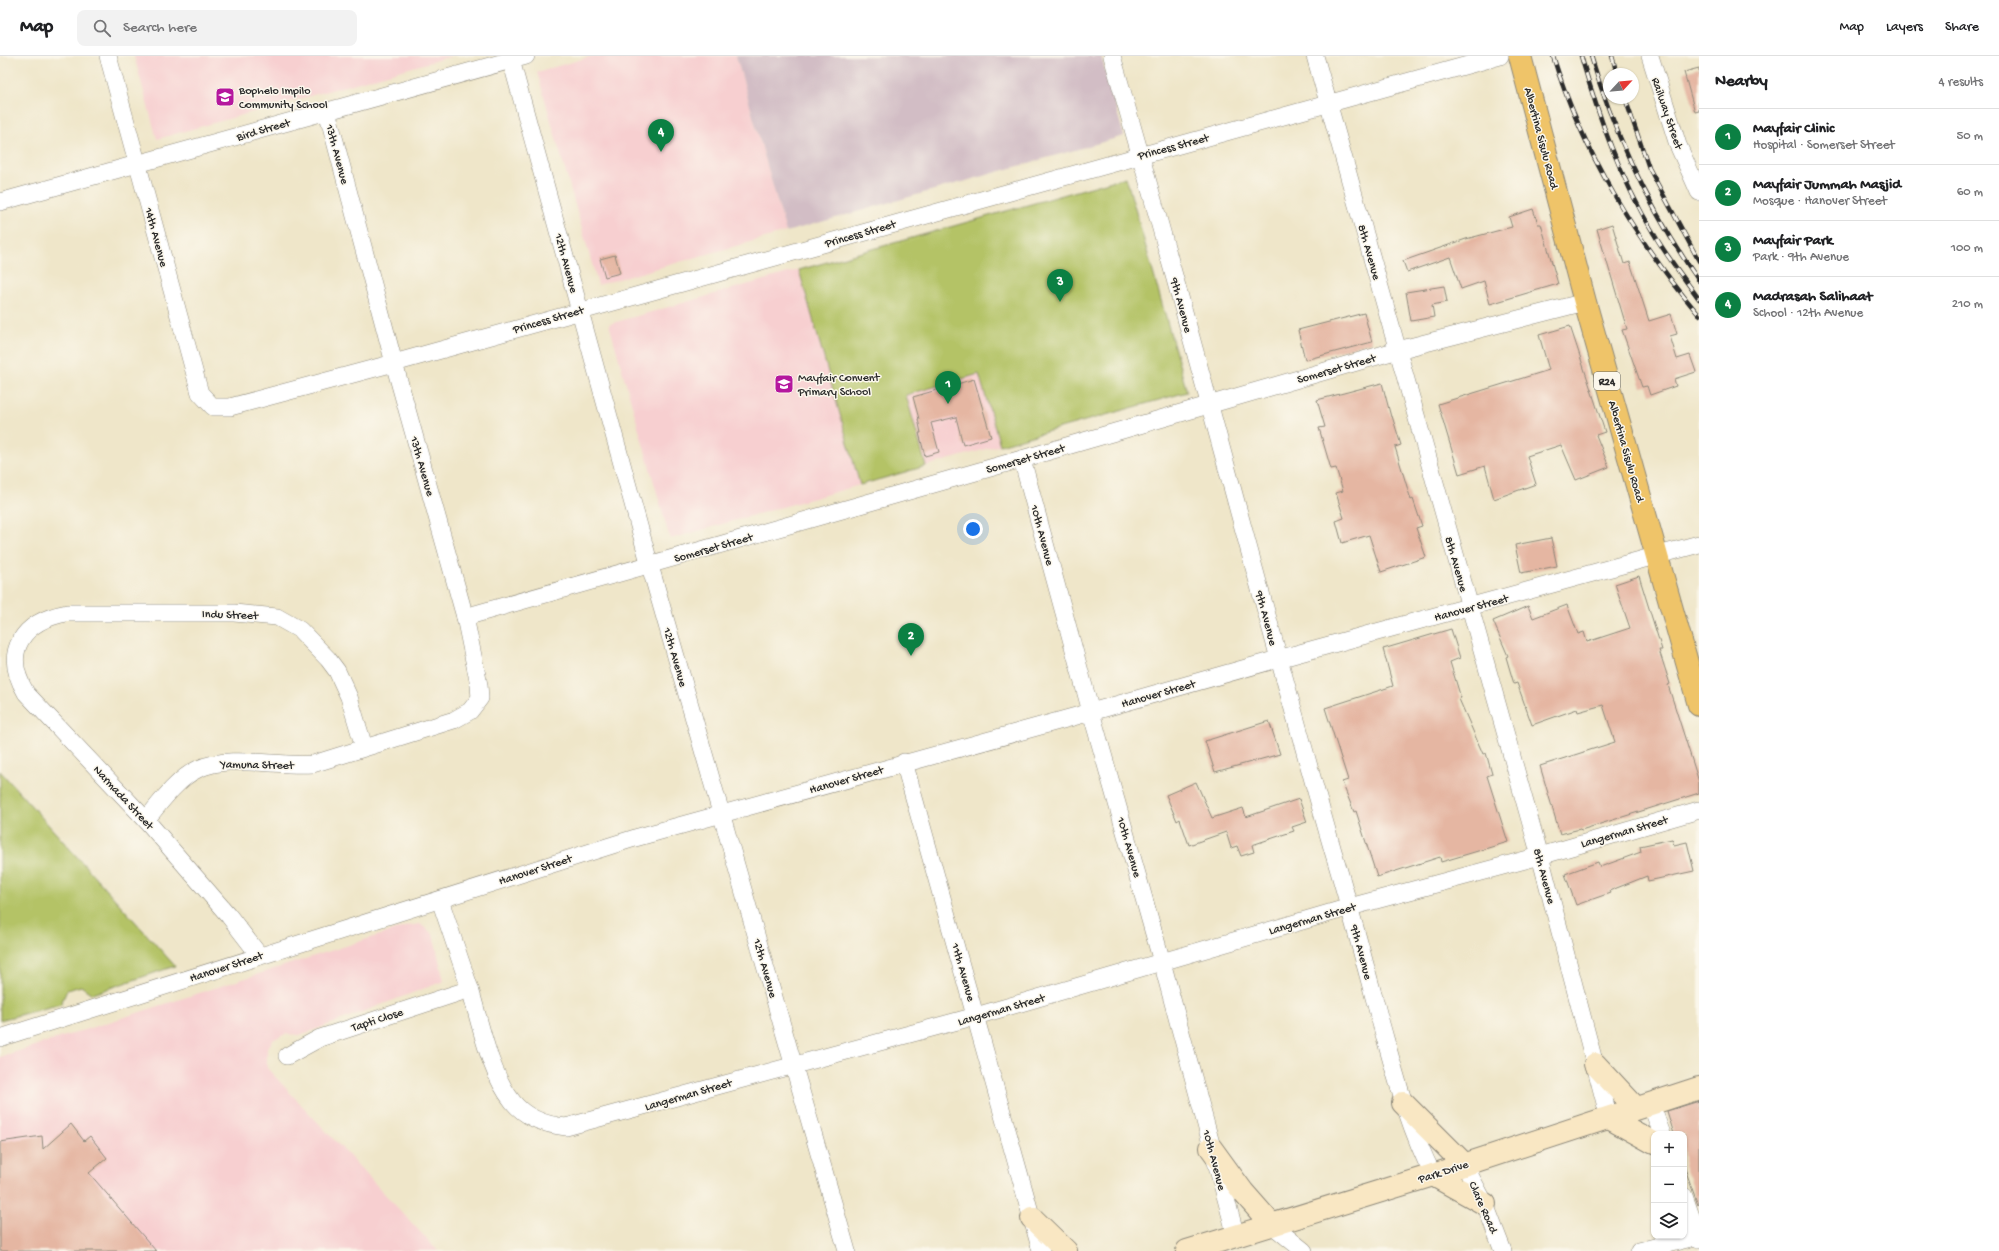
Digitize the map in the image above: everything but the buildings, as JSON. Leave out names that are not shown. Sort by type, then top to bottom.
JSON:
[{"type":"main road","name":"Albertina Sisulu Road","points":[[1520,56],[1585,302],[1699,705]]},
{"type":"street","name":"14th Avenue","points":[[108,56],[200,392],[213,407],[221,408]]},
{"type":"street","name":"9th Avenue","points":[[1112,56],[1141,155],[1278,659],[1350,907],[1403,1103],[1423,1155],[1433,1175]]},
{"type":"street","name":"8th Avenue","points":[[1315,56],[1540,856],[1609,1118]]},
{"type":"street","name":"Princess Street","points":[[221,408],[230,407],[580,311],[1141,155],[1328,105],[1500,56]]},
{"type":"street","name":"Railway Street","points":[[1650,56],[1678,145],[1699,192]]},
{"type":"street","name":"Bird Street","points":[[0,202],[518,58]]},
{"type":"street","name":"12th Avenue","points":[[518,58],[580,311],[650,566],[847,1251]]},
{"type":"street","name":"13th Avenue","points":[[326,111],[465,617],[479,685],[480,698],[476,705],[464,715],[454,720],[364,748]]},
{"type":"street","name":"Somerset Street","points":[[465,617],[650,566],[1398,350],[1585,302]]},
{"type":"street","name":"10th Avenue","points":[[1022,459],[1091,712],[1162,962],[1236,1236]]},
{"type":"street","name":"Hanover Street","points":[[0,1038],[259,955],[440,900],[553,862],[904,762],[1091,712],[1278,659],[1699,544]]},
{"type":"street","name":"Indu Street","points":[[25,632],[43,620],[67,613],[234,613],[277,617],[300,630],[328,658],[337,671],[349,697],[364,748]]},
{"type":"street","name":"Narmada Street","points":[[25,632],[19,643],[16,660],[19,681],[26,693],[146,820],[229,916],[259,955]]},
{"type":"street","name":"Yamuna Street","points":[[146,820],[164,798],[186,778],[196,770],[210,764],[228,762],[300,765],[313,764],[364,748]]},
{"type":"street","name":"11th Avenue","points":[[904,762],[1041,1251]]},
{"type":"street","name":"Langerman Street","points":[[440,900],[470,989],[485,1042],[499,1078],[507,1093],[514,1103],[536,1120],[553,1126],[566,1127],[593,1121],[794,1064],[976,1016],[1350,907],[1540,856],[1699,810]]},
{"type":"street","name":"Tapti Close","points":[[287,1056],[320,1038],[470,989]]},
{"type":"street","points":[[1595,1064],[1643,1106],[1660,1131]]},
{"type":"street","name":"Park Drive","points":[[1187,1251],[1433,1175],[1699,1088]]},
{"type":"street","points":[[1403,1103],[1464,1164]]},
{"type":"street","points":[[1609,1118],[1651,1141]]},
{"type":"street","points":[[1211,1148],[1260,1214],[1304,1251]]},
{"type":"street","name":"Clare Road","points":[[1464,1164],[1484,1204],[1503,1251]]},
{"type":"street","points":[[1433,1175],[1484,1204]]},
{"type":"street","points":[[1639,1251],[1699,1237],[1687,1203]]},
{"type":"street","points":[[1032,1218],[1066,1251]]},
{"type":"shaded area","name":"Bophelo Impilo Community School","points":[[134,56],[452,56],[157,139]]},
{"type":"shaded area","points":[[593,56],[736,56],[786,232],[598,285],[537,72]]},
{"type":"shaded area","points":[[736,56],[1101,56],[1124,136],[786,232]]},
{"type":"shaded area","name":"Mayfair Convent Primary School","points":[[939,230],[1000,445],[670,539],[609,324]]},
{"type":"shaded area","points":[[420,924],[433,934],[444,981],[301,1035],[286,1034],[274,1039],[267,1048],[267,1068],[438,1251],[0,1251],[0,1057],[408,926]]},
{"type":"green space","points":[[1126,177],[1187,392],[1000,445],[979,374],[906,395],[926,466],[860,485],[799,270]]},
{"type":"green space","points":[[0,771],[175,966],[92,994],[81,986],[67,990],[61,1004],[0,1020]]},
{"type":"railway","points":[[1553,56],[1579,126],[1613,193],[1654,256],[1699,315]]},
{"type":"railway","points":[[1581,56],[1603,125],[1631,191],[1659,243],[1699,299]]},
{"type":"railway","points":[[1591,56],[1611,116],[1636,173],[1665,228],[1699,281]]},
{"type":"railway","points":[[1612,56],[1615,68]]},
{"type":"railway","points":[[1627,104],[1649,168],[1699,261]]},
{"type":"place","name":"Bophelo Impilo Community School","points":[[225,97]]},
{"type":"place","name":"Madrasah Salihaat","points":[[661,152]]},
{"type":"place","name":"Mayfair Park","points":[[1060,302]]},
{"type":"place","name":"Mayfair Convent Primary School","points":[[784,384]]},
{"type":"place","name":"Mayfair Clinic","points":[[948,404]]},
{"type":"place","name":"Mayfair Jummah Masjid","points":[[911,656]]}]
